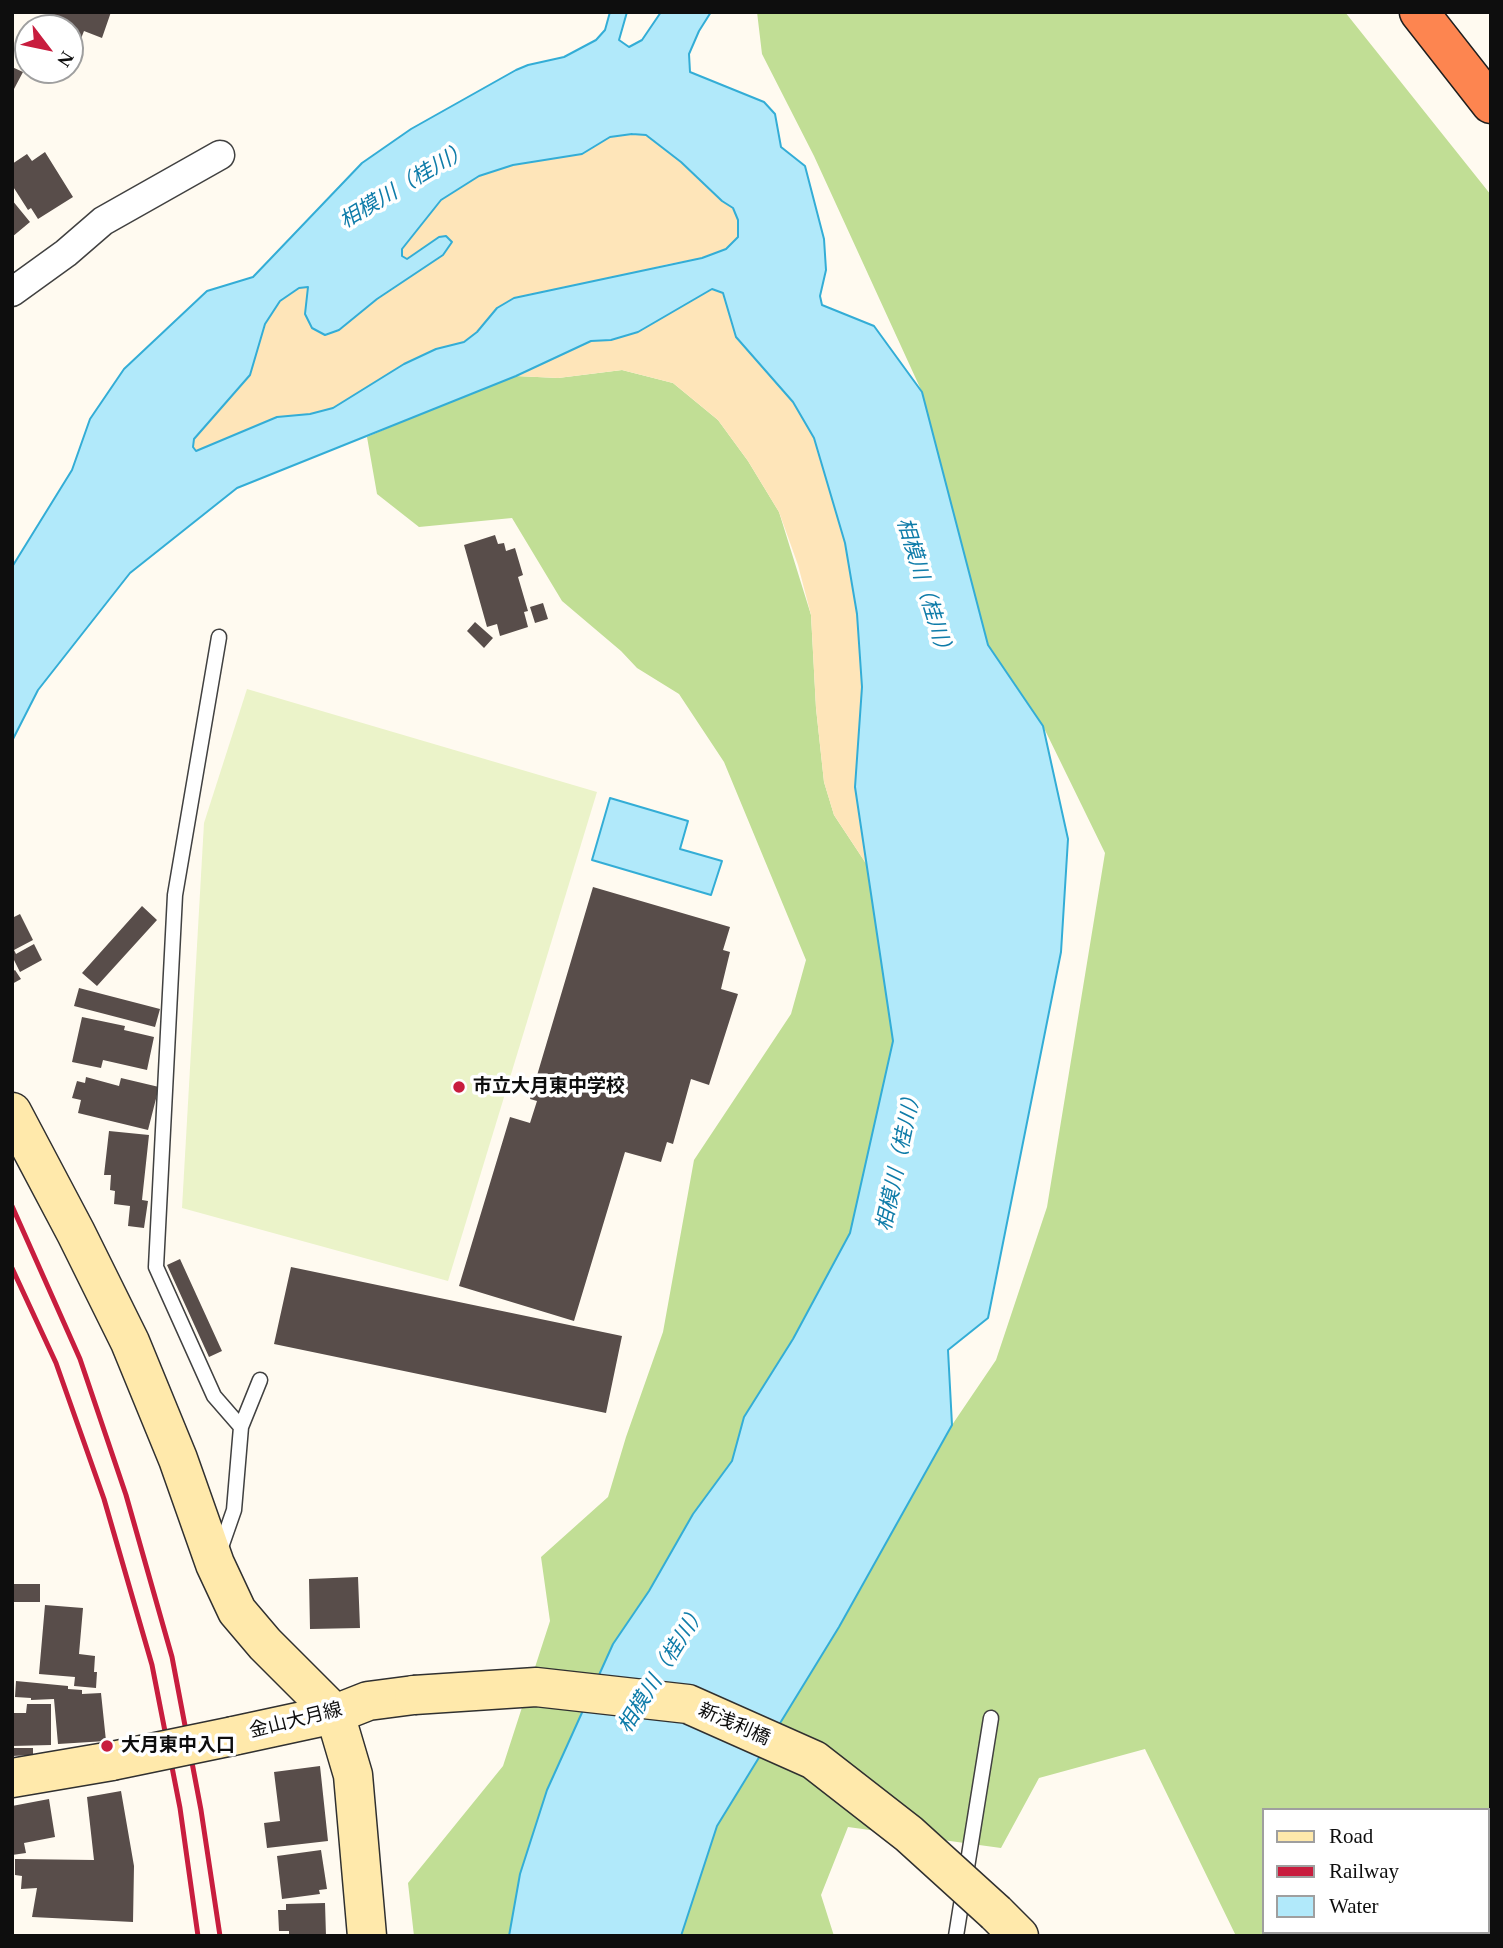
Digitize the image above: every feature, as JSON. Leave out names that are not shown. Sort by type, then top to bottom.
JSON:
[{"type":"highway","points":[[1419,12],[1491,104]]},
{"type":"main road","points":[[12,1112],[130,1342],[178,1459],[215,1564],[237,1611],[265,1644],[335,1714],[353,1775],[367,1936]]},
{"type":"main road","name":"新浅利橋","points":[[414,1695],[536,1687],[688,1704],[814,1760],[909,1834],[1008,1925]]},
{"type":"main road","name":"金山大月線","points":[[12,1778],[233,1736],[335,1714],[368,1701],[414,1695]]},
{"type":"street","points":[[12,292],[66,253],[103,221],[220,155]]},
{"type":"lane","points":[[219,637],[175,895],[156,1267],[214,1396],[241,1427]]},
{"type":"lane","points":[[215,1564],[234,1510],[241,1427],[260,1380]]},
{"type":"lane","points":[[957,1936],[991,1718]]},
{"type":"green space","points":[[757,12],[1345,12],[1491,195],[1491,1936],[1236,1936],[1145,1749],[1039,1778],[1001,1848],[848,1827],[821,1895],[834,1936],[681,1936],[717,1826],[839,1627],[952,1425],[996,1360],[1047,1207],[1105,853],[1043,726],[988,645],[922,392],[814,156],[762,54]]},
{"type":"green space","points":[[622,370],[673,383],[718,420],[748,461],[779,512],[811,615],[816,708],[824,782],[834,815],[867,865],[893,1041],[850,1233],[793,1339],[744,1417],[732,1461],[693,1514],[649,1591],[613,1644],[547,1790],[520,1874],[509,1936],[414,1936],[408,1883],[503,1766],[550,1621],[541,1557],[608,1497],[663,1332],[694,1160],[791,1014],[806,960],[724,762],[679,694],[637,668],[562,601],[512,518],[419,527],[377,494],[367,437],[516,376],[558,378]]},
{"type":"green space","points":[[247,689],[597,792],[448,1281],[182,1208],[204,823]]},
{"type":"sand","points":[[646,135],[733,208],[738,220],[738,237],[727,249],[702,258],[668,264],[497,308],[464,343],[436,349],[333,408],[310,414],[277,417],[197,451],[193,447],[194,439],[250,375],[265,324],[279,301],[299,288],[308,287],[305,314],[339,330],[377,299],[418,252],[407,259],[402,257],[402,249],[441,200],[479,176],[513,165],[582,154],[610,137]]},
{"type":"sand","points":[[712,289],[723,293],[736,337],[793,402],[814,438],[845,543],[857,614],[862,687],[855,787],[867,865],[834,815],[824,782],[816,708],[811,615],[798,565],[779,512],[748,461],[718,420],[673,383],[622,370],[558,378],[516,376],[591,341],[611,340],[638,332]]},
{"type":"water","name":"相模川（桂川）","points":[[610,12],[627,12],[619,40],[629,47],[642,40],[661,12],[711,12],[689,54],[690,72],[764,102],[775,114],[781,147],[805,166],[824,239],[826,270],[820,296],[822,305],[874,326],[922,392],[988,645],[1043,726],[1068,839],[1061,952],[988,1318],[948,1350],[952,1425],[839,1627],[717,1826],[681,1936],[509,1936],[520,1874],[547,1790],[613,1644],[649,1591],[693,1514],[732,1461],[744,1417],[793,1339],[850,1233],[893,1041],[855,787],[862,687],[857,614],[845,543],[814,438],[793,402],[736,337],[723,293],[712,289],[638,332],[611,340],[591,341],[516,376],[237,488],[130,573],[38,690],[12,741],[12,567],[72,470],[90,419],[124,369],[207,291],[253,277],[362,163],[411,129],[516,70],[564,57],[596,40],[605,30]],"holes":[[[646,135],[733,208],[738,220],[738,237],[726,249],[702,258],[514,298],[497,308],[477,332],[464,342],[436,349],[404,364],[333,408],[310,414],[277,417],[196,451],[193,447],[194,439],[250,375],[265,324],[280,301],[299,288],[308,287],[305,314],[312,328],[325,335],[339,330],[377,299],[443,255],[452,242],[446,236],[439,237],[407,259],[402,256],[402,249],[441,200],[479,176],[513,165],[582,154],[610,137]]]},
{"type":"water","points":[[610,798],[688,821],[680,849],[722,861],[711,895],[592,860]]},
{"type":"building","points":[[111,12],[102,38],[84,31],[84,14],[49,14]]},
{"type":"building","points":[[12,67],[14,84],[17,84],[12,88]]},
{"type":"building","points":[[45,152],[73,197],[38,219],[31,208],[28,210],[12,185],[12,164],[27,154],[32,161]]},
{"type":"building","points":[[12,200],[30,222],[12,237]]},
{"type":"building","points":[[495,535],[498,544],[504,543],[506,551],[515,548],[523,575],[518,577],[528,611],[524,612],[528,627],[500,636],[497,624],[487,627],[464,545]]},
{"type":"building","points":[[543,603],[548,619],[535,623],[530,607]]},
{"type":"building","points":[[475,622],[493,638],[484,648],[467,631]]},
{"type":"building","points":[[593,887],[730,927],[723,950],[730,952],[721,989],[738,994],[709,1085],[691,1079],[673,1144],[667,1142],[661,1162],[625,1152],[574,1321],[459,1286],[510,1117],[530,1123],[537,1101],[530,1099]]},
{"type":"building","points":[[142,906],[157,920],[97,986],[82,973]]},
{"type":"building","points":[[20,914],[33,940],[14,950],[16,954],[34,944],[42,960],[20,972],[14,960],[12,961],[12,918]]},
{"type":"building","points":[[15,970],[21,979],[12,984],[12,972]]},
{"type":"building","points":[[79,988],[160,1009],[155,1027],[74,1006]]},
{"type":"building","points":[[82,1017],[125,1026],[124,1030],[154,1037],[147,1070],[103,1060],[101,1068],[72,1062]]},
{"type":"building","points":[[86,1077],[119,1086],[121,1078],[159,1087],[148,1130],[78,1113],[81,1100],[72,1098],[77,1081],[85,1083]]},
{"type":"building","points":[[109,1131],[149,1135],[142,1200],[148,1201],[144,1228],[128,1226],[130,1206],[114,1204],[115,1191],[110,1190],[111,1175],[104,1175]]},
{"type":"building","points":[[180,1259],[222,1351],[209,1357],[167,1265]]},
{"type":"building","points":[[291,1267],[622,1336],[606,1413],[274,1344]]},
{"type":"building","points":[[358,1577],[360,1628],[310,1629],[309,1579]]},
{"type":"building","points":[[12,1584],[40,1584],[40,1602],[12,1602]]},
{"type":"building","points":[[45,1605],[83,1608],[79,1654],[95,1656],[96,1688],[74,1686],[75,1677],[39,1674]]},
{"type":"building","points":[[16,1681],[68,1686],[68,1689],[82,1690],[82,1694],[101,1693],[106,1741],[58,1744],[54,1699],[31,1700],[15,1697]]},
{"type":"building","points":[[27,1704],[51,1704],[51,1745],[12,1746],[12,1713],[26,1713]]},
{"type":"building","points":[[12,1748],[33,1748],[33,1755],[12,1756]]},
{"type":"building","points":[[320,1766],[328,1841],[267,1848],[264,1823],[280,1821],[274,1772]]},
{"type":"building","points":[[121,1791],[134,1866],[133,1922],[32,1917],[37,1888],[21,1889],[22,1876],[15,1875],[15,1859],[94,1860],[87,1797]]},
{"type":"building","points":[[49,1799],[55,1837],[24,1843],[26,1853],[12,1855],[12,1806]]},
{"type":"building","points":[[321,1850],[327,1889],[319,1890],[320,1894],[282,1899],[277,1856]]},
{"type":"building","points":[[325,1903],[326,1936],[289,1936],[289,1931],[279,1931],[278,1910],[286,1910],[286,1904]]},
{"type":"railway","points":[[12,1206],[80,1359],[126,1495],[172,1657],[201,1810],[220,1936]]},
{"type":"railway","points":[[12,1268],[56,1363],[104,1499],[152,1665],[180,1808],[198,1936]]},
{"type":"place","name":"市立大月東中学校","points":[[459,1087]]},
{"type":"place","name":"大月東中入口","points":[[107,1746]]}]
